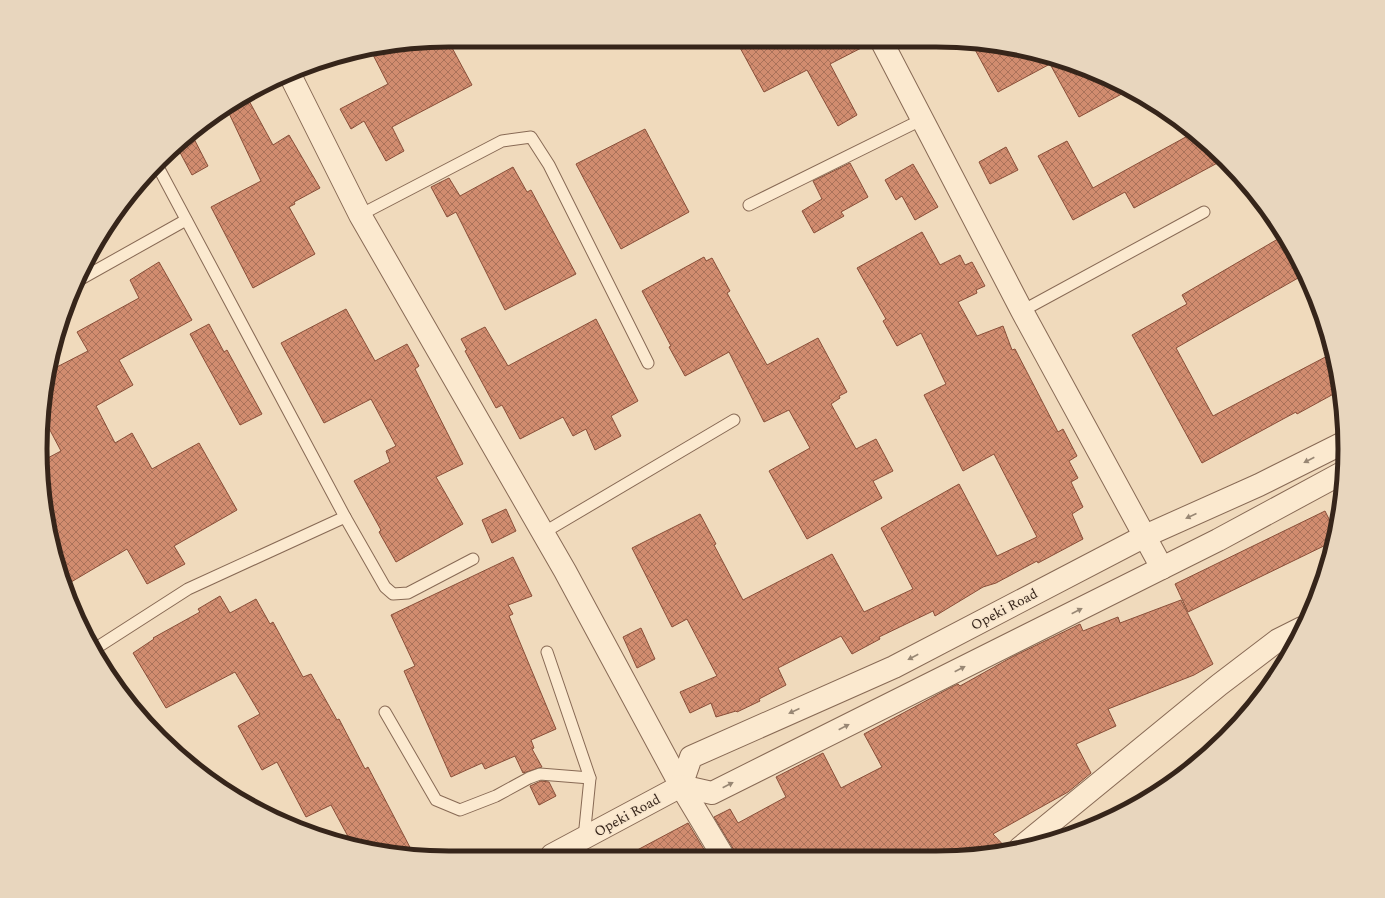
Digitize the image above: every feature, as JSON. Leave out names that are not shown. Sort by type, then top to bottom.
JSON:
[{"type":"street","points":[[886,47],[1022,311],[1162,568]]},
{"type":"street","points":[[292,79],[360,215],[543,533],[681,786],[720,851]]},
{"type":"street","name":"Opeki Road","points":[[560,851],[681,786],[691,756],[894,667],[1145,536],[1259,485],[1338,446]]},
{"type":"street","points":[[681,786],[712,793],[1162,568],[1337,476]]},
{"type":"street","points":[[1031,839],[1219,685],[1278,640],[1294,632]]},
{"type":"street","points":[[894,667],[903,698]]},
{"type":"lane","points":[[749,205],[924,119]]},
{"type":"lane","points":[[360,215],[502,141],[531,137],[549,165],[648,363]]},
{"type":"lane","points":[[160,170],[345,517],[385,587],[393,594],[408,593],[473,559]]},
{"type":"lane","points":[[1022,311],[1204,212]]},
{"type":"lane","points":[[86,276],[186,220]]},
{"type":"lane","points":[[543,533],[734,420]]},
{"type":"lane","points":[[99,646],[188,589],[345,517]]},
{"type":"lane","points":[[547,652],[590,778],[584,839]]},
{"type":"lane","points":[[385,712],[436,800],[460,810],[496,796],[529,778],[540,774],[590,778]]},
{"type":"building","points":[[452,47],[472,85],[392,127],[404,151],[386,161],[364,121],[351,129],[340,109],[388,84],[373,55],[397,50]]},
{"type":"building","points":[[740,47],[863,47],[830,64],[857,115],[838,126],[807,70],[764,92]]},
{"type":"building","points":[[975,49],[1014,55],[1040,61],[1065,68],[1123,93],[1079,117],[1050,64],[998,92]]},
{"type":"building","points":[[249,100],[273,145],[289,135],[320,188],[294,202],[295,204],[289,207],[315,254],[253,288],[211,207],[261,181],[229,113]]},
{"type":"building","points":[[645,129],[689,212],[621,249],[576,164]]},
{"type":"building","points":[[1188,136],[1218,163],[1134,208],[1125,192],[1073,220],[1038,156],[1067,141],[1093,188]]},
{"type":"building","points":[[194,139],[208,166],[192,175],[179,151]]},
{"type":"building","points":[[1006,147],[1018,170],[990,184],[979,162]]},
{"type":"building","points":[[850,163],[868,197],[841,212],[844,216],[814,233],[802,211],[822,199],[813,181]]},
{"type":"building","points":[[913,164],[938,207],[915,220],[902,196],[896,200],[885,180]]},
{"type":"building","points":[[513,167],[527,192],[531,190],[576,274],[505,310],[456,212],[447,217],[431,187],[449,178],[460,196]]},
{"type":"building","points":[[922,232],[940,265],[960,255],[965,265],[972,262],[985,286],[976,290],[977,293],[958,302],[977,336],[1003,326],[1012,350],[1015,349],[1058,432],[1063,429],[1077,456],[1069,461],[1078,478],[1071,482],[1083,507],[1072,514],[1083,539],[1038,563],[1037,561],[996,583],[983,587],[935,616],[933,611],[879,637],[880,639],[852,654],[841,636],[778,668],[786,685],[759,699],[760,701],[737,712],[736,711],[716,717],[711,703],[690,713],[680,692],[717,676],[687,619],[672,627],[632,548],[700,514],[716,544],[714,545],[743,600],[832,554],[864,612],[913,589],[881,528],[959,484],[997,556],[1037,537],[994,454],[963,471],[924,395],[946,384],[921,333],[897,346],[883,321],[886,319],[857,268]]},
{"type":"building","points":[[1278,239],[1300,277],[1176,348],[1213,416],[1327,356],[1334,394],[1297,414],[1296,412],[1202,463],[1132,335],[1187,304],[1182,295]]},
{"type":"building","points":[[704,257],[706,261],[712,258],[730,291],[727,293],[767,365],[818,338],[847,392],[839,396],[840,398],[831,404],[856,449],[876,439],[893,471],[873,481],[882,498],[807,539],[769,471],[810,448],[789,410],[764,422],[729,352],[685,376],[642,291]]},
{"type":"building","points":[[159,262],[192,320],[119,360],[133,385],[96,406],[115,443],[132,433],[152,469],[199,443],[237,510],[174,546],[185,564],[147,584],[127,549],[70,583],[55,527],[50,501],[48,475],[47,458],[61,451],[48,426],[50,397],[55,371],[56,368],[88,351],[77,332],[139,298],[130,280]]},
{"type":"building","points":[[346,309],[375,361],[407,344],[419,366],[415,369],[463,464],[436,477],[463,524],[396,562],[379,532],[381,530],[354,481],[390,462],[386,451],[396,446],[371,399],[324,423],[281,343]]},
{"type":"building","points":[[596,319],[638,401],[611,416],[621,436],[595,450],[586,429],[573,436],[563,417],[520,439],[502,405],[496,408],[465,351],[467,350],[461,339],[485,327],[508,366]]},
{"type":"building","points":[[209,324],[224,352],[227,350],[262,414],[240,425],[190,334]]},
{"type":"building","points":[[506,509],[516,531],[492,543],[482,520]]},
{"type":"building","points":[[1325,511],[1331,523],[1326,545],[1188,612],[1175,584]]},
{"type":"building","points":[[513,557],[532,596],[508,605],[513,614],[509,616],[556,729],[531,740],[534,748],[532,749],[542,767],[523,773],[515,756],[485,769],[482,763],[451,777],[404,671],[415,666],[391,615]]},
{"type":"building","points":[[220,596],[230,613],[256,599],[270,624],[273,622],[303,677],[311,674],[337,720],[339,719],[365,769],[368,767],[411,849],[397,848],[349,838],[331,805],[306,817],[277,762],[262,770],[238,726],[260,714],[235,672],[166,708],[133,653],[154,639],[153,638],[200,612],[198,609]]},
{"type":"building","points":[[1181,600],[1213,664],[1194,675],[1108,709],[1116,726],[1076,744],[1091,773],[1068,792],[993,834],[1003,845],[988,848],[981,849],[978,846],[972,849],[936,851],[734,851],[714,817],[730,809],[738,823],[786,797],[776,777],[823,753],[841,788],[882,767],[864,734],[948,689],[958,684],[960,686],[1012,657],[1080,624],[1083,631],[1118,617],[1120,623]]},
{"type":"building","points":[[641,628],[655,659],[637,668],[623,637]]},
{"type":"building","points":[[541,781],[549,782],[556,796],[539,805],[530,786]]},
{"type":"building","points":[[688,823],[705,851],[635,851]]}]
